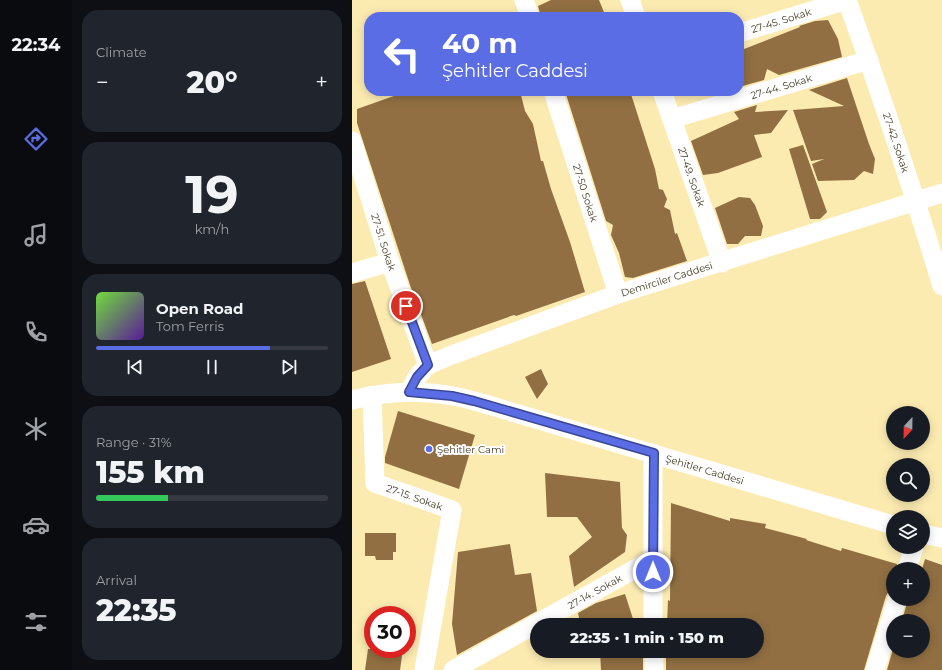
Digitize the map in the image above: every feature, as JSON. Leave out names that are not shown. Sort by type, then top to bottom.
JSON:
[{"type":"street","points":[[524,0],[528,12]]},
{"type":"street","points":[[630,0],[634,12]]},
{"type":"street","name":"27-45. Sokak","points":[[744,31],[847,0]]},
{"type":"street","name":"27-42. Sokak","points":[[847,0],[869,60],[916,201],[942,286]]},
{"type":"street","name":"27-44. Sokak","points":[[672,120],[869,60]]},
{"type":"street","name":"27-50 Sokak","points":[[555,96],[618,294]]},
{"type":"street","name":"27-49. Sokak","points":[[664,96],[722,263]]},
{"type":"street","name":"27-51. Sokak","points":[[352,141],[390,262],[428,365]]},
{"type":"street","name":"Demirciler Caddesi","points":[[409,392],[417,377],[428,365],[618,294],[722,263],[942,193]]},
{"type":"street","points":[[352,273],[390,262]]},
{"type":"street","name":"Şehitler Caddesi","points":[[352,400],[372,395],[409,392],[452,396],[479,402],[886,523]]},
{"type":"street","name":"27-15. Sokak","points":[[372,395],[375,483],[452,510],[424,670]]},
{"type":"street","points":[[654,453],[654,618]]},
{"type":"street","points":[[930,535],[942,538]]},
{"type":"street","name":"27-14. Sokak","points":[[453,670],[653,559]]},
{"type":"street","points":[[875,670],[895,606]]},
{"type":"street","points":[[654,658],[654,670]]},
{"type":"building","points":[[551,0],[599,0],[604,12],[540,12],[538,6]]},
{"type":"building","points":[[828,20],[838,39],[842,57],[779,75],[767,69],[764,80],[744,86],[744,49],[800,27],[799,26],[815,21]]},
{"type":"building","points":[[847,78],[875,159],[873,174],[864,171],[854,180],[818,181],[812,164],[824,159],[811,161],[793,110],[844,106],[809,90]]},
{"type":"building","points":[[394,96],[521,96],[525,111],[533,124],[541,161],[543,161],[585,292],[432,344],[410,285],[357,123],[357,109]]},
{"type":"building","points":[[567,96],[632,96],[655,169],[659,189],[663,190],[667,199],[664,207],[670,210],[675,234],[677,233],[687,261],[633,278],[625,277],[619,253],[611,235],[613,225],[606,221]]},
{"type":"building","points":[[757,105],[755,112],[788,110],[771,133],[754,135],[762,157],[718,173],[703,175],[691,141],[739,119],[734,112]]},
{"type":"building","points":[[803,145],[827,212],[820,219],[810,219],[789,149]]},
{"type":"building","points":[[739,197],[750,198],[755,205],[763,226],[761,236],[745,236],[738,244],[727,244],[715,208]]},
{"type":"building","points":[[365,281],[391,359],[352,372],[352,284]]},
{"type":"building","points":[[541,369],[548,384],[537,399],[525,377]]},
{"type":"building","name":"Şehitler Cami","points":[[398,411],[475,435],[459,489],[385,463],[385,457]]},
{"type":"building","points":[[545,473],[620,482],[622,528],[627,535],[625,552],[574,587],[569,556],[592,537],[577,517],[547,517]]},
{"type":"building","points":[[671,503],[730,521],[730,518],[766,524],[765,528],[807,539],[806,540],[841,551],[842,548],[890,562],[886,562],[886,596],[864,670],[666,670],[666,658],[764,658],[764,618],[667,618],[668,600],[670,601]]},
{"type":"building","points":[[365,533],[396,533],[396,552],[393,552],[393,560],[376,560],[375,556],[365,556]]},
{"type":"building","points":[[510,544],[515,575],[531,573],[537,611],[457,655],[452,624],[458,552]]},
{"type":"building","points":[[925,559],[942,565],[942,670],[887,670],[890,658],[930,658],[930,614],[904,614],[906,606],[930,606],[930,562],[924,562]]},
{"type":"building","points":[[625,594],[633,618],[579,618],[578,613],[596,603]]},
{"type":"building","points":[[367,658],[402,658],[400,670],[365,670]]},
{"type":"building","points":[[600,658],[643,658],[643,670],[601,670]]},
{"type":"place","name":"Şehitler Cami","points":[[429,449]]},
{"type":"route","points":[[406,306],[428,365],[417,377],[409,392],[452,396],[474,401],[654,453],[653,572]]}]
